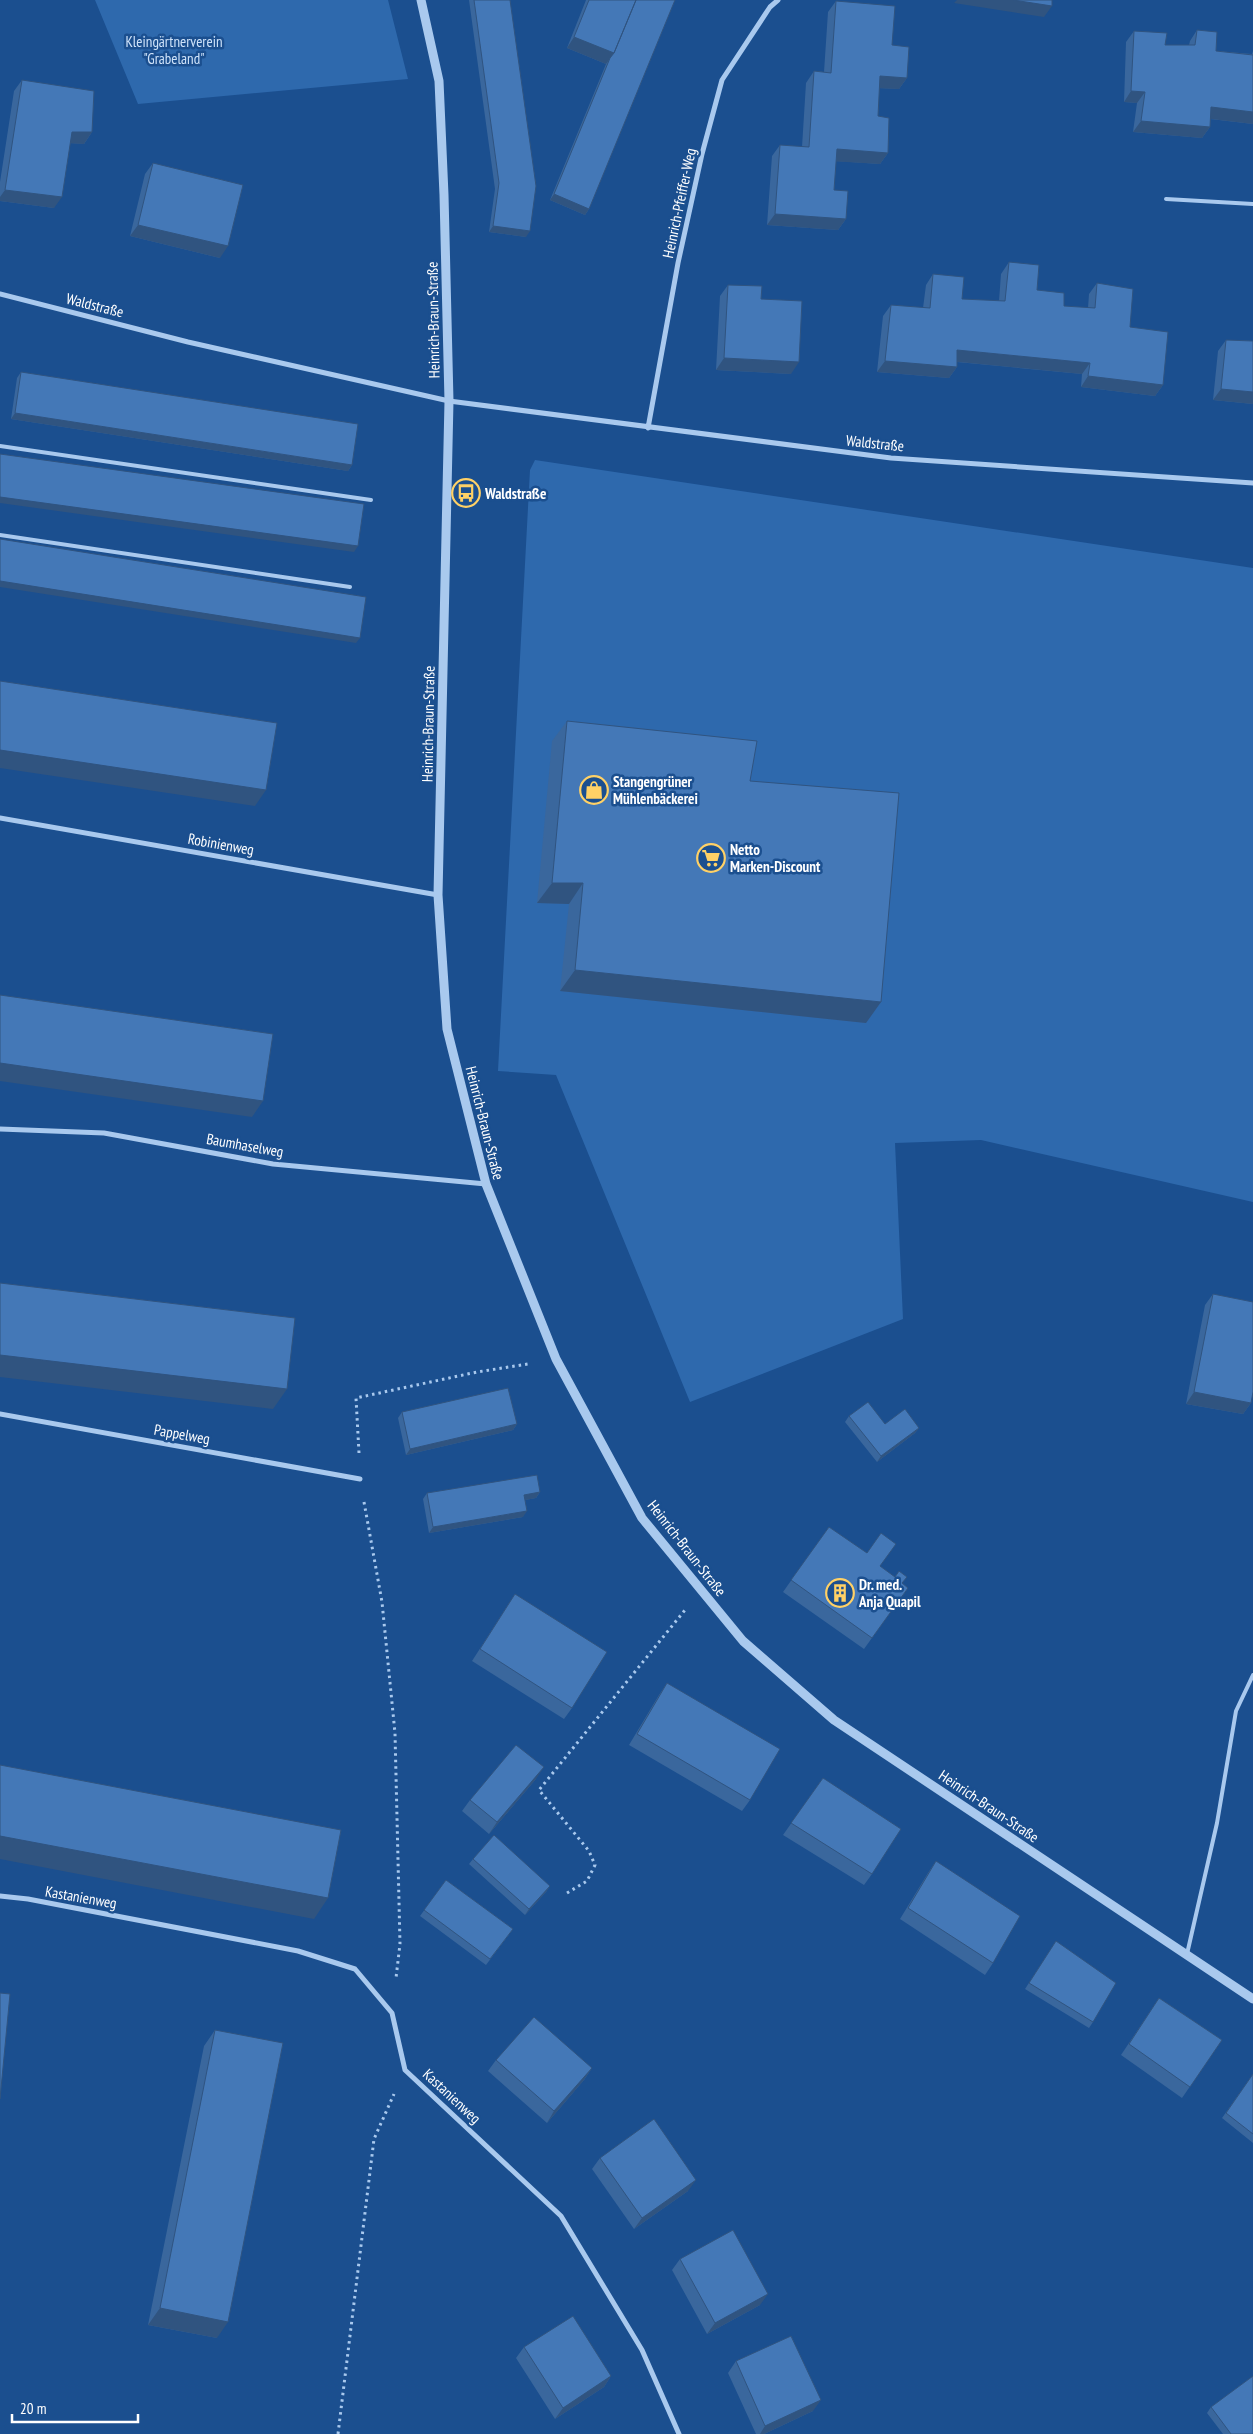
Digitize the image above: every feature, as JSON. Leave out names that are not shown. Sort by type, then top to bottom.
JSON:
[{"type":"street","name":"Heinrich-Braun-Straße","points":[[421,0],[439,81],[449,401],[438,895],[448,1029],[486,1184],[556,1359],[642,1518],[743,1641],[834,1720],[1253,1998]]},
{"type":"street","name":"Heinrich-Pfeiffer-Weg","points":[[648,428],[682,245],[702,154],[722,80],[770,7],[778,0]]},
{"type":"street","name":"Waldstraße","points":[[0,294],[188,342],[449,401],[891,458],[1253,483]]},
{"type":"street","name":"Robinienweg","points":[[0,818],[438,895]]},
{"type":"street","name":"Baumhaselweg","points":[[0,1129],[104,1133],[273,1164],[486,1184]]},
{"type":"street","name":"Pappelweg","points":[[0,1414],[360,1479]]},
{"type":"street","name":"Kastanienweg","points":[[0,1896],[28,1899],[298,1951],[355,1969],[392,2013],[405,2070],[561,2216],[642,2350],[679,2434]]},
{"type":"lane","points":[[1166,199],[1253,204]]},
{"type":"lane","points":[[0,446],[372,500]]},
{"type":"lane","points":[[0,535],[350,587]]},
{"type":"lane","points":[[1187,1954],[1217,1823],[1236,1711],[1253,1675]]},
{"type":"path","points":[[392,2013],[400,1944],[395,1733],[382,1602],[360,1479],[356,1398],[477,1372],[556,1359]]},
{"type":"path","points":[[567,1893],[587,1881],[595,1865],[589,1852],[539,1790],[701,1590]]},
{"type":"path","points":[[338,2434],[374,2139],[405,2070]]},
{"type":"green space","name":"Kleingärtnerverein \"Grabeland\"","points":[[95,0],[388,0],[408,79],[138,104]]},
{"type":"green space","points":[[535,460],[1253,568],[1253,1202],[981,1140],[895,1143],[903,1319],[690,1402],[556,1075],[498,1071],[530,470]]},
{"type":"building","points":[[474,0],[510,0],[536,186],[530,231],[493,226],[499,183]]},
{"type":"building","points":[[589,0],[636,0],[614,53],[574,37]]},
{"type":"building","points":[[636,0],[675,0],[589,209],[554,194]]},
{"type":"building","points":[[1013,0],[1052,0],[1052,6]]},
{"type":"building","points":[[836,1],[895,6],[892,45],[909,47],[907,78],[880,76],[878,116],[889,118],[888,153],[837,149],[834,190],[848,191],[846,219],[775,214],[780,145],[809,147],[814,71],[831,73]]},
{"type":"building","points":[[1197,30],[1217,32],[1216,51],[1253,55],[1253,112],[1211,107],[1210,127],[1141,121],[1145,92],[1131,91],[1134,31],[1167,33],[1165,45],[1195,45]]},
{"type":"building","points":[[22,80],[94,91],[92,132],[72,132],[62,197],[5,190]]},
{"type":"building","points":[[153,163],[243,185],[228,246],[138,225]]},
{"type":"building","points":[[1009,262],[1039,265],[1037,290],[1064,293],[1064,306],[1095,308],[1097,283],[1133,289],[1130,327],[1168,332],[1163,385],[1088,376],[1090,363],[957,350],[957,367],[885,361],[891,305],[930,308],[933,274],[964,277],[962,299],[1005,301]]},
{"type":"building","points":[[728,285],[762,286],[761,299],[802,301],[799,362],[724,358]]},
{"type":"building","points":[[1226,340],[1253,341],[1253,392],[1221,389]]},
{"type":"building","points":[[21,372],[358,424],[352,465],[15,413]]},
{"type":"building","points":[[0,454],[364,504],[358,546],[0,497]]},
{"type":"building","points":[[0,539],[366,597],[360,638],[0,581]]},
{"type":"building","points":[[0,681],[277,723],[266,790],[0,750]]},
{"type":"building","name":"Netto Marken-Discount","points":[[567,721],[757,741],[750,781],[899,793],[881,1002],[575,970],[583,883],[552,883]]},
{"type":"building","points":[[0,995],[273,1034],[263,1101],[0,1063]]},
{"type":"building","points":[[0,1283],[295,1318],[287,1389],[0,1355]]},
{"type":"building","points":[[1213,1294],[1253,1302],[1253,1392],[1251,1403],[1194,1392]]},
{"type":"building","points":[[508,1388],[517,1424],[410,1449],[402,1412]]},
{"type":"building","points":[[868,1402],[885,1424],[905,1409],[919,1428],[881,1456],[849,1416]]},
{"type":"building","points":[[537,1475],[540,1492],[524,1495],[527,1511],[433,1527],[427,1493]]},
{"type":"building","name":"Dr. med. Anja Quapil","points":[[829,1527],[867,1553],[881,1533],[896,1544],[880,1566],[895,1577],[899,1571],[907,1577],[902,1583],[908,1588],[872,1638],[791,1580]]},
{"type":"building","points":[[515,1594],[607,1652],[572,1708],[480,1649]]},
{"type":"building","points":[[667,1683],[780,1749],[750,1800],[637,1734]]},
{"type":"building","points":[[516,1745],[544,1767],[497,1822],[470,1800]]},
{"type":"building","points":[[0,1765],[341,1830],[328,1898],[0,1836]]},
{"type":"building","points":[[823,1778],[901,1829],[872,1874],[791,1823]]},
{"type":"building","points":[[494,1835],[550,1886],[529,1909],[473,1859]]},
{"type":"building","points":[[936,1861],[1020,1916],[993,1963],[908,1908]]},
{"type":"building","points":[[446,1880],[513,1929],[490,1959],[424,1910]]},
{"type":"building","points":[[1056,1941],[1116,1983],[1093,2022],[1029,1983]]},
{"type":"building","points":[[0,1993],[10,1994],[0,2099]]},
{"type":"building","points":[[1159,1998],[1222,2040],[1190,2087],[1129,2044]]},
{"type":"building","points":[[534,2017],[592,2068],[554,2111],[496,2060]]},
{"type":"building","points":[[215,2030],[283,2043],[228,2322],[160,2308]]},
{"type":"building","points":[[1253,2074],[1253,2134],[1226,2113]]},
{"type":"building","points":[[654,2119],[696,2180],[642,2218],[600,2158]]},
{"type":"building","points":[[733,2230],[768,2294],[715,2323],[680,2259]]},
{"type":"building","points":[[573,2316],[611,2376],[563,2408],[524,2347]]},
{"type":"building","points":[[791,2336],[821,2400],[765,2426],[736,2361]]},
{"type":"building","points":[[1253,2376],[1253,2434],[1231,2434],[1211,2407]]},
{"type":"place","name":"Waldstraße","points":[[466,493]]},
{"type":"place","name":"Stangengrüner Mühlenbäckerei","points":[[594,790]]},
{"type":"place","name":"Netto Marken-Discount","points":[[711,858]]},
{"type":"place","name":"Dr. med. Anja Quapil","points":[[840,1593]]}]
